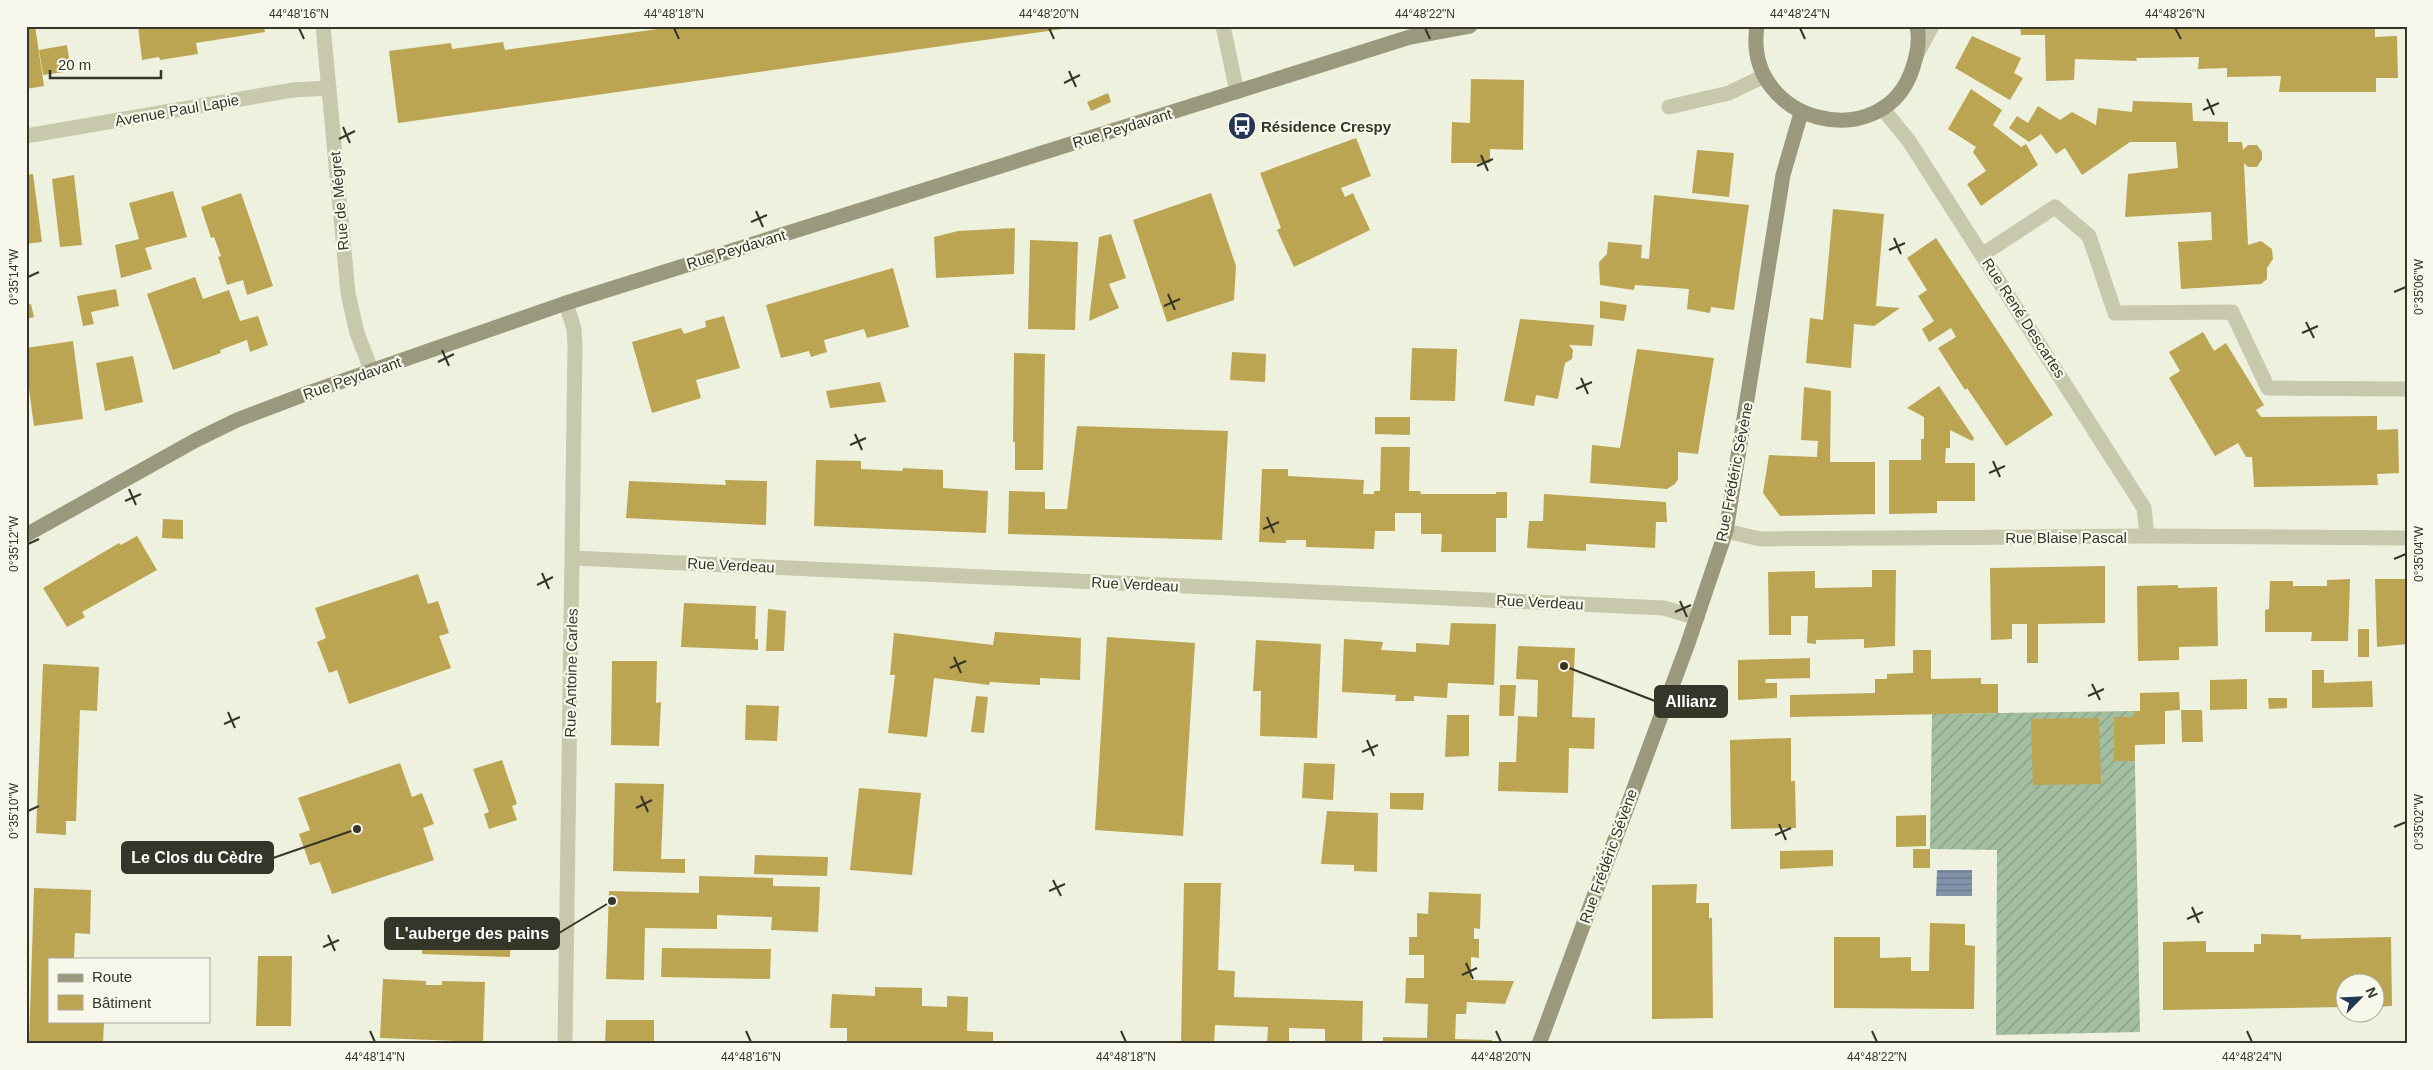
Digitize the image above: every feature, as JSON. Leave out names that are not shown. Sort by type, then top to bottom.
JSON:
[{"type":"street","name":"Rue de Mégret","points":[[323,26],[348,293],[357,333],[372,372]]},
{"type":"street","points":[[1223,26],[1237,92]]},
{"type":"street","name":"Rue Peydavant","points":[[26,535],[196,440],[237,420],[566,303],[1410,37],[1470,26]]},
{"type":"street","points":[[1757,26],[1757,57],[1764,76],[1779,97],[1801,113],[1828,121],[1855,119],[1882,108],[1898,94],[1911,75],[1917,54],[1932,26]]},
{"type":"street","points":[[1917,26],[1917,54]]},
{"type":"street","points":[[1669,106],[1729,93],[1764,76]]},
{"type":"street","name":"Avenue Paul Lapie","points":[[26,136],[293,90],[329,88]]},
{"type":"street","name":"Rue René Descartes","points":[[1882,108],[1909,141],[2144,508],[2147,536]]},
{"type":"street","name":"Rue Frédéric Sévène","points":[[1539,1044],[1697,618],[1726,531],[1783,175],[1801,113]]},
{"type":"street","points":[[1983,254],[2055,207],[2089,236],[2115,313],[2232,312],[2268,388],[2407,389]]},
{"type":"street","name":"Rue Antoine Carles","points":[[565,1044],[573,558],[574,328],[566,303]]},
{"type":"street","name":"Rue Blaise Pascal","points":[[1726,531],[1760,539],[2147,536],[2407,538]]},
{"type":"street","name":"Rue Verdeau","points":[[573,558],[1664,608],[1697,618]]},
{"type":"green space","points":[[2134,711],[2140,1032],[1996,1035],[1997,850],[1930,849],[1932,714]]},
{"type":"water","points":[[1937,870],[1972,870],[1972,896],[1936,896]]},
{"type":"building","points":[[26,26],[35,26],[44,86],[26,89]]},
{"type":"building","points":[[138,26],[264,26],[265,32],[196,43],[198,54],[160,60],[159,57],[142,60]]},
{"type":"building","points":[[680,26],[1077,27],[398,123],[389,51],[451,43],[452,49],[503,42],[505,50]]},
{"type":"building","points":[[2020,26],[2375,26],[2375,37],[2397,36],[2398,78],[2376,78],[2376,92],[2279,92],[2281,76],[2227,77],[2227,68],[2198,69],[2199,57],[2136,58],[2137,61],[2075,59],[2074,80],[2046,81],[2045,35],[2021,35]]},
{"type":"building","points":[[1972,36],[2021,58],[2014,73],[2023,78],[2010,100],[1955,68]]},
{"type":"building","points":[[67,45],[71,71],[43,75],[39,50]]},
{"type":"building","points":[[1471,79],[1524,80],[1523,150],[1490,149],[1490,163],[1451,163],[1452,122],[1470,123]]},
{"type":"building","points":[[1971,89],[2002,110],[1993,125],[2021,147],[2026,144],[2038,165],[1981,206],[1967,184],[1986,171],[1973,152],[1976,147],[1948,129]]},
{"type":"building","points":[[1108,93],[1111,102],[1091,111],[1087,102]]},
{"type":"building","points":[[2133,101],[2192,103],[2193,121],[2228,122],[2228,142],[2242,142],[2243,150],[2248,145],[2257,145],[2262,152],[2262,159],[2257,167],[2248,167],[2244,163],[2248,245],[2261,241],[2272,249],[2273,259],[2267,268],[2267,279],[2261,284],[2181,289],[2178,242],[2212,240],[2211,212],[2125,217],[2128,174],[2178,168],[2176,142],[2130,142],[2082,175],[2065,148],[2056,154],[2041,134],[2029,142],[2009,128],[2017,116],[2028,123],[2038,106],[2060,120],[2072,112],[2096,125],[2098,108],[2132,112]]},
{"type":"building","points":[[1356,138],[1371,176],[1341,188],[1345,197],[1353,193],[1370,230],[1294,267],[1277,230],[1281,228],[1260,173]]},
{"type":"building","points":[[1697,150],[1734,153],[1729,197],[1692,193]]},
{"type":"building","points":[[33,174],[42,242],[26,244],[26,175]]},
{"type":"building","points":[[74,175],[82,245],[60,247],[52,179]]},
{"type":"building","points":[[173,191],[187,237],[145,248],[152,269],[121,278],[115,245],[139,239],[129,203]]},
{"type":"building","points":[[241,193],[273,286],[247,295],[243,280],[227,285],[218,257],[221,256],[214,237],[211,238],[201,207]]},
{"type":"building","points":[[1211,193],[1236,266],[1234,300],[1167,322],[1133,220]]},
{"type":"building","points":[[1654,195],[1749,205],[1734,310],[1711,307],[1710,313],[1687,309],[1689,289],[1635,285],[1634,290],[1600,285],[1599,262],[1607,254],[1608,242],[1642,245],[1641,258],[1649,259]]},
{"type":"building","points":[[1833,209],[1884,214],[1876,306],[1900,308],[1874,326],[1854,324],[1851,368],[1806,363],[1810,318],[1823,320]]},
{"type":"building","points":[[1015,228],[1014,274],[936,278],[934,237],[958,231]]},
{"type":"building","points":[[1111,234],[1126,278],[1109,284],[1119,308],[1089,321],[1099,237]]},
{"type":"building","points":[[1936,238],[2053,415],[2006,446],[1967,388],[1965,390],[1938,348],[1956,337],[1951,328],[1929,342],[1922,329],[1934,321],[1918,296],[1927,290],[1907,258]]},
{"type":"building","points":[[1030,240],[1078,242],[1075,330],[1028,329]]},
{"type":"building","points":[[893,268],[909,327],[867,338],[864,329],[824,340],[827,352],[811,357],[809,351],[781,358],[766,305]]},
{"type":"building","points":[[195,277],[203,299],[229,290],[240,321],[258,316],[268,345],[250,352],[247,340],[220,350],[221,353],[173,370],[147,294]]},
{"type":"building","points":[[116,289],[119,306],[91,312],[94,324],[83,326],[77,296]]},
{"type":"building","points":[[1600,301],[1627,305],[1624,321],[1600,318]]},
{"type":"building","points":[[31,304],[34,317],[26,319],[26,305]]},
{"type":"building","points":[[724,316],[740,368],[696,380],[701,398],[652,413],[632,342],[681,328],[684,334],[706,327],[705,321]]},
{"type":"building","points":[[1520,319],[1594,325],[1592,346],[1569,345],[1573,350],[1572,359],[1565,363],[1558,399],[1536,395],[1534,406],[1504,401]]},
{"type":"building","points":[[2203,332],[2214,351],[2226,343],[2264,405],[2256,410],[2261,417],[2377,416],[2377,430],[2398,429],[2399,473],[2377,474],[2378,485],[2254,487],[2252,457],[2246,457],[2238,443],[2215,456],[2169,378],[2180,371],[2169,352]]},
{"type":"building","points":[[73,341],[83,419],[34,426],[26,367],[26,348]]},
{"type":"building","points":[[1412,348],[1457,349],[1455,401],[1410,400]]},
{"type":"building","points":[[1637,349],[1714,358],[1698,454],[1678,452],[1678,479],[1675,484],[1667,489],[1590,483],[1592,445],[1620,448]]},
{"type":"building","points":[[1232,352],[1266,354],[1265,382],[1230,380]]},
{"type":"building","points":[[1014,353],[1045,354],[1043,470],[1015,470],[1015,442],[1013,442]]},
{"type":"building","points":[[133,356],[143,402],[105,411],[96,363]]},
{"type":"building","points":[[880,382],[886,402],[830,408],[826,391]]},
{"type":"building","points":[[1939,386],[1974,438],[1972,441],[1950,430],[1950,448],[1946,448],[1945,463],[1975,463],[1975,501],[1937,501],[1937,513],[1889,514],[1889,460],[1921,460],[1921,439],[1924,439],[1924,417],[1907,408]]},
{"type":"building","points":[[1804,387],[1831,391],[1830,462],[1875,462],[1875,514],[1780,516],[1763,493],[1769,455],[1817,457],[1818,441],[1801,440]]},
{"type":"building","points":[[1375,417],[1410,417],[1410,435],[1375,434]]},
{"type":"building","points":[[1077,426],[1228,431],[1222,540],[1008,534],[1009,491],[1045,492],[1045,509],[1067,509]]},
{"type":"building","points":[[1381,447],[1410,447],[1409,491],[1420,491],[1421,494],[1496,494],[1496,492],[1507,492],[1507,518],[1496,518],[1496,552],[1441,552],[1442,534],[1421,534],[1421,513],[1395,513],[1395,531],[1375,531],[1374,549],[1306,547],[1306,540],[1286,540],[1286,543],[1259,542],[1262,469],[1288,469],[1288,476],[1364,480],[1363,494],[1374,494],[1374,491],[1380,491]]},
{"type":"building","points":[[816,460],[861,461],[861,469],[902,471],[903,468],[943,470],[943,488],[988,491],[986,533],[814,526]]},
{"type":"building","points":[[725,480],[767,481],[766,525],[626,518],[629,481],[726,485]]},
{"type":"building","points":[[1544,494],[1666,502],[1667,522],[1656,522],[1655,548],[1586,544],[1586,551],[1527,548],[1529,521],[1543,521]]},
{"type":"building","points":[[163,519],[183,520],[183,539],[162,538]]},
{"type":"building","points":[[137,536],[157,570],[82,612],[85,617],[67,627],[43,588],[119,543],[121,545]]},
{"type":"building","points":[[2105,566],[2105,623],[2038,624],[2038,663],[2027,663],[2027,624],[2012,624],[2012,639],[1991,640],[1990,568]]},
{"type":"building","points":[[1872,570],[1896,570],[1895,646],[1864,648],[1864,639],[1816,640],[1816,644],[1807,643],[1808,616],[1791,616],[1791,635],[1769,635],[1768,572],[1815,571],[1815,588],[1872,587]]},
{"type":"building","points":[[418,574],[428,604],[438,601],[449,633],[439,636],[451,668],[349,704],[337,670],[329,673],[317,642],[326,638],[315,608]]},
{"type":"building","points":[[2350,579],[2348,641],[2311,641],[2312,632],[2265,632],[2265,610],[2269,609],[2270,581],[2293,581],[2293,586],[2327,586],[2327,580]]},
{"type":"building","points":[[2375,579],[2407,579],[2407,644],[2377,647]]},
{"type":"building","points":[[2178,585],[2178,588],[2217,587],[2218,646],[2179,647],[2179,660],[2138,661],[2137,586]]},
{"type":"building","points":[[684,603],[756,606],[755,639],[758,639],[758,650],[681,647]]},
{"type":"building","points":[[768,609],[786,611],[784,651],[766,651]]},
{"type":"building","points":[[1451,623],[1496,624],[1494,685],[1448,683],[1447,698],[1414,696],[1414,701],[1395,701],[1396,695],[1342,692],[1344,639],[1383,642],[1381,650],[1416,652],[1416,643],[1449,645]]},
{"type":"building","points":[[2358,629],[2369,629],[2369,657],[2358,657]]},
{"type":"building","points":[[995,632],[1081,638],[1080,680],[1040,678],[1040,685],[990,682],[989,685],[934,678],[927,737],[888,733],[895,675],[890,675],[894,633],[993,645]]},
{"type":"building","points":[[1107,637],[1195,643],[1183,836],[1095,830]]},
{"type":"building","points":[[1256,640],[1321,644],[1317,738],[1260,736],[1261,691],[1253,691]]},
{"type":"building","points":[[1518,646],[1575,648],[1572,717],[1595,718],[1594,749],[1569,748],[1568,793],[1498,791],[1499,762],[1516,762],[1518,716],[1537,717],[1538,680],[1516,679]]},
{"type":"building","points":[[1913,650],[1931,650],[1931,679],[1981,678],[1981,684],[1998,684],[1998,713],[1790,717],[1790,695],[1875,693],[1875,679],[1887,679],[1887,674],[1913,673]]},
{"type":"building","points":[[1810,658],[1810,678],[1766,679],[1765,683],[1777,683],[1777,698],[1738,700],[1738,660]]},
{"type":"building","points":[[612,661],[657,661],[656,703],[661,702],[659,746],[611,745]]},
{"type":"building","points":[[43,664],[99,667],[97,711],[80,710],[76,821],[66,821],[66,835],[36,833]]},
{"type":"building","points":[[2312,670],[2324,670],[2324,683],[2372,681],[2373,707],[2312,708]]},
{"type":"building","points":[[2247,679],[2247,709],[2210,710],[2210,680]]},
{"type":"building","points":[[1500,685],[1516,685],[1514,716],[1499,716]]},
{"type":"building","points":[[2179,692],[2180,710],[2165,711],[2165,744],[2135,745],[2135,761],[2114,761],[2114,717],[2134,717],[2134,711],[2140,711],[2140,693]]},
{"type":"building","points":[[976,696],[988,697],[984,733],[971,732]]},
{"type":"building","points":[[2268,698],[2287,698],[2287,708],[2269,709]]},
{"type":"building","points":[[746,705],[779,706],[777,741],[745,740]]},
{"type":"building","points":[[2181,710],[2202,710],[2203,742],[2182,742]]},
{"type":"building","points":[[1447,715],[1469,715],[1469,756],[1445,757]]},
{"type":"building","points":[[2099,718],[2101,784],[2033,785],[2031,719]]},
{"type":"building","points":[[1791,738],[1791,781],[1795,781],[1796,828],[1731,829],[1730,740]]},
{"type":"building","points":[[502,760],[517,804],[512,806],[517,820],[489,829],[484,814],[489,812],[473,769]]},
{"type":"building","points":[[400,763],[412,797],[422,793],[434,824],[423,828],[434,860],[332,894],[320,862],[310,865],[299,834],[310,830],[298,798]]},
{"type":"building","points":[[1304,763],[1335,764],[1333,800],[1302,798]]},
{"type":"building","points":[[615,783],[664,784],[661,859],[685,859],[685,873],[613,871]]},
{"type":"building","points":[[859,788],[921,793],[912,875],[850,870]]},
{"type":"building","points":[[1390,793],[1424,793],[1423,810],[1390,809]]},
{"type":"building","points":[[1327,811],[1378,813],[1377,872],[1354,871],[1354,865],[1321,864]]},
{"type":"building","points":[[1926,815],[1926,846],[1896,847],[1896,816]]},
{"type":"building","points":[[1913,849],[1930,849],[1930,868],[1913,868]]},
{"type":"building","points":[[1833,850],[1833,866],[1780,869],[1780,851]]},
{"type":"building","points":[[755,855],[828,857],[827,876],[754,874]]},
{"type":"building","points":[[699,876],[773,878],[773,886],[820,887],[818,932],[771,930],[772,917],[717,915],[717,929],[645,928],[644,980],[606,979],[609,891],[699,893]]},
{"type":"building","points":[[1184,883],[1221,883],[1218,970],[1235,971],[1234,997],[1363,1001],[1362,1044],[1325,1044],[1325,1029],[1289,1028],[1289,1044],[1267,1044],[1268,1027],[1215,1025],[1214,1044],[1181,1044]]},
{"type":"building","points":[[1697,884],[1696,903],[1709,903],[1709,918],[1712,918],[1713,1018],[1652,1019],[1652,885]]},
{"type":"building","points":[[34,888],[91,890],[90,934],[75,933],[74,958],[48,958],[48,1022],[104,1022],[103,1044],[29,1044]]},
{"type":"building","points":[[1429,892],[1481,894],[1480,929],[1474,928],[1474,939],[1479,939],[1479,958],[1471,957],[1471,980],[1514,981],[1505,1004],[1467,1002],[1466,1014],[1456,1014],[1455,1039],[1492,1040],[1491,1044],[1383,1044],[1383,1037],[1427,1038],[1428,1004],[1405,1003],[1406,978],[1424,978],[1424,955],[1409,955],[1409,937],[1417,937],[1417,913],[1428,914]]},
{"type":"building","points":[[467,917],[512,918],[510,957],[422,954],[423,923],[452,925],[452,921],[467,921]]},
{"type":"building","points":[[1930,923],[1965,924],[1965,945],[1975,946],[1974,1009],[1834,1008],[1834,937],[1880,937],[1880,958],[1911,957],[1911,971],[1929,971]]},
{"type":"building","points":[[2261,934],[2301,935],[2301,939],[2391,937],[2392,1006],[2386,1006],[2386,972],[2336,972],[2336,1007],[2163,1010],[2163,942],[2206,941],[2206,952],[2254,952],[2254,944],[2261,944]]},
{"type":"building","points":[[662,948],[771,949],[770,979],[661,977]]},
{"type":"building","points":[[258,956],[292,956],[291,1026],[256,1026]]},
{"type":"building","points":[[383,979],[426,981],[426,985],[442,985],[442,981],[485,982],[483,1042],[380,1038]]},
{"type":"building","points":[[875,987],[922,988],[922,1006],[947,1007],[947,996],[968,997],[967,1031],[993,1032],[993,1044],[847,1044],[847,1028],[830,1028],[832,994],[875,996]]},
{"type":"building","points":[[606,1020],[654,1020],[654,1044],[605,1044]]},
{"type":"place","name":"Résidence Crespy","points":[[1242,126]]},
{"type":"place","name":"Allianz","points":[[1564,666]]},
{"type":"place","name":"Le Clos du Cèdre","points":[[357,829]]},
{"type":"place","name":"L'auberge des pains","points":[[612,901]]}]
